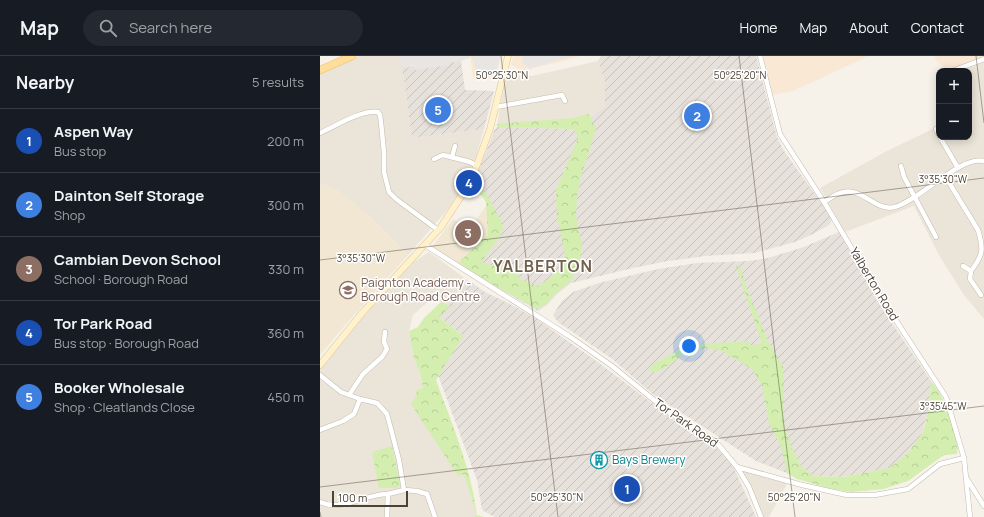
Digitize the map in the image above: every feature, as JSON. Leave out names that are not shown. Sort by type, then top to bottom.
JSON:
[{"type":"main road","points":[[320,70],[352,56]]},
{"type":"main road","points":[[320,365],[362,313],[438,230],[471,181],[496,107],[508,56]]},
{"type":"street","name":"Yalberton Road","points":[[760,56],[780,134],[824,202],[882,299],[946,397],[964,458],[970,517]]},
{"type":"street","points":[[960,68],[984,59]]},
{"type":"street","points":[[496,107],[562,95],[565,101]]},
{"type":"street","points":[[320,133],[358,116],[370,112],[378,112],[381,122],[384,172],[390,192],[396,199],[438,230]]},
{"type":"street","points":[[941,140],[958,168]]},
{"type":"street","points":[[452,157],[455,146]]},
{"type":"street","points":[[434,159],[444,154],[470,162],[477,166]]},
{"type":"street","points":[[824,202],[845,192],[854,193],[880,206],[888,208],[896,207],[958,168],[976,159],[984,161]]},
{"type":"street","points":[[901,166],[904,177],[936,237]]},
{"type":"street","points":[[945,176],[978,230],[981,238],[983,252],[981,258],[971,271],[970,279],[981,295]]},
{"type":"street","name":"Tor Park Road","points":[[425,245],[612,366],[670,413],[716,442],[737,467],[749,487],[761,517]]},
{"type":"street","points":[[962,266],[971,271]]},
{"type":"street","points":[[349,395],[362,374],[382,357],[386,349],[384,342],[385,332]]},
{"type":"street","points":[[320,376],[341,392],[376,403],[388,414],[399,460],[404,490]]},
{"type":"street","points":[[320,430],[343,421],[354,414],[360,399]]},
{"type":"street","points":[[737,467],[802,485],[847,495],[875,495],[908,489],[940,464],[964,458]]},
{"type":"street","points":[[966,477],[984,506]]},
{"type":"street","points":[[320,502],[332,505],[348,504],[371,496],[404,490],[417,490],[427,494],[435,517]]},
{"type":"street","points":[[387,517],[388,494]]},
{"type":"shaded area","points":[[358,56],[399,56],[412,138],[484,129],[475,160],[461,190],[448,209],[408,255],[369,216],[339,191],[325,184],[320,186],[320,72]]},
{"type":"shaded area","points":[[399,56],[470,56],[461,61],[465,90],[494,91],[484,129],[412,138]]},
{"type":"shaded area","points":[[399,56],[470,57],[461,61],[450,63],[450,65],[415,70],[414,67],[404,68],[400,65]]},
{"type":"shaded area","points":[[470,56],[501,56],[495,77],[486,80],[476,80],[473,77]]},
{"type":"shaded area","points":[[471,56],[500,56],[496,74],[488,77],[479,77]]},
{"type":"shaded area","points":[[513,56],[580,56],[560,62],[520,70],[511,64]]},
{"type":"shaded area","points":[[522,56],[573,56],[529,69],[523,63]]},
{"type":"shaded area","points":[[601,56],[756,56],[777,137],[784,151],[832,218],[829,225],[795,242],[755,253],[705,256],[668,261],[571,283],[557,294],[547,305],[538,311],[466,269],[494,236],[491,207],[482,195],[472,188],[494,131],[497,127],[575,129],[605,106],[605,82],[598,61]]},
{"type":"shaded area","points":[[763,56],[869,56],[793,91],[773,95]]},
{"type":"shaded area","points":[[935,56],[984,56],[984,59],[958,68],[945,68],[936,60]]},
{"type":"shaded area","points":[[598,61],[605,82],[605,106],[574,129],[497,127],[506,81],[509,77],[513,75],[532,76]]},
{"type":"shaded area","points":[[984,62],[984,319],[964,295],[939,255],[914,206],[845,232],[820,188],[885,152],[936,127],[936,140],[972,140],[972,68],[969,68]]},
{"type":"shaded area","name":"Paignton Academy - Borough Road Centre","points":[[325,184],[339,191],[353,202],[408,255],[320,355],[320,186]]},
{"type":"shaded area","points":[[488,203],[494,236],[466,269],[432,247],[453,219],[469,230]]},
{"type":"shaded area","points":[[839,232],[880,305],[931,381],[929,408],[922,434],[906,455],[890,468],[843,477],[813,476],[801,467],[787,473],[756,461],[654,395],[611,358],[558,322],[553,315],[562,301],[573,292],[599,283],[658,269],[697,263],[749,261],[768,258],[804,247]]},
{"type":"shaded area","points":[[429,252],[470,282],[450,306],[431,299],[413,315],[409,331],[414,359],[420,372],[423,388],[464,473],[477,515],[474,517],[320,517],[320,368],[373,304],[414,262]]},
{"type":"shaded area","points":[[469,281],[485,292],[538,320],[599,363],[673,419],[713,444],[732,464],[756,517],[495,517],[482,510],[477,480],[438,375],[462,335],[438,316]]},
{"type":"shaded area","points":[[741,469],[768,476],[787,484],[769,517],[764,517],[761,513]]},
{"type":"green space","points":[[589,114],[596,129],[580,180],[577,197],[576,216],[582,246],[579,265],[571,281],[556,293],[546,304],[537,309],[487,281],[459,262],[488,235],[486,202],[482,196],[474,191],[475,185],[486,193],[503,225],[501,235],[481,262],[518,272],[520,279],[537,286],[546,281],[562,268],[566,259],[557,217],[556,190],[578,138],[574,129],[497,127],[497,124],[572,118]]},
{"type":"green space","points":[[736,266],[740,267],[768,341],[783,367],[783,419],[791,446],[801,466],[813,476],[843,477],[889,468],[906,455],[922,434],[929,408],[931,381],[939,392],[949,415],[957,441],[957,454],[944,455],[908,481],[883,489],[851,492],[828,488],[797,479],[787,473],[781,446],[771,428],[768,419],[762,386],[752,369],[720,350],[707,348],[683,355],[661,370],[651,373],[649,367],[673,353],[695,345],[748,341],[751,345],[762,344]]},
{"type":"green space","points":[[441,302],[450,306],[439,317],[463,336],[436,380],[466,463],[477,515],[464,474],[458,476],[411,404],[417,394],[416,390],[423,388],[420,372],[414,359],[409,331],[418,327],[424,318]]},
{"type":"green space","points":[[392,446],[400,485],[397,488],[379,488],[372,452]]},
{"type":"place","name":"Booker Wholesale","points":[[438,110]]},
{"type":"place","name":"Dainton Self Storage","points":[[697,116]]},
{"type":"place","name":"Tor Park Road","points":[[469,183]]},
{"type":"place","name":"Cambian Devon School","points":[[468,233]]},
{"type":"place","name":"Paignton Academy - Borough Road Centre","points":[[348,290]]},
{"type":"place","name":"Bays Brewery","points":[[599,460]]},
{"type":"place","name":"Aspen Way","points":[[627,489]]},
{"type":"district","name":"YALBERTON","points":[[543,266]]}]
